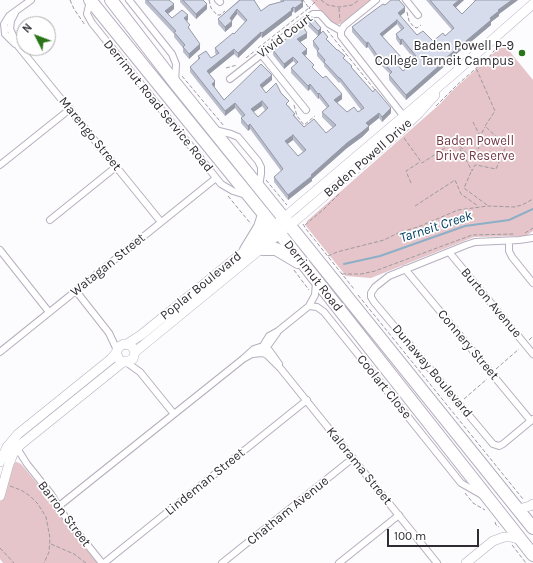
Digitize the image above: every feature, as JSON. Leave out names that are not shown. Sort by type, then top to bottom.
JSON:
[{"type":"highway","name":"Derrimut Road","points":[[90,0],[277,231],[299,268],[316,281],[533,555]]},
{"type":"highway","name":"Derrimut Road","points":[[111,0],[292,218],[378,336],[530,514]]},
{"type":"highway","points":[[246,250],[260,227],[264,215]]},
{"type":"highway","points":[[263,248],[276,249],[299,268]]},
{"type":"street","name":"Marengo Street","points":[[31,0],[15,13],[11,21],[4,29],[117,166],[161,222]]},
{"type":"street","name":"Derrimut Road Service Road","points":[[90,0],[87,14],[92,23],[216,178],[227,189],[247,195]]},
{"type":"street","points":[[129,0],[172,54],[176,64],[178,79]]},
{"type":"street","points":[[376,0],[344,26],[341,31],[343,40],[406,119]]},
{"type":"street","points":[[406,0],[418,15]]},
{"type":"street","name":"Baden Powell Drive","points":[[277,231],[406,119],[450,77],[533,4]]},
{"type":"street","name":"Vivid Court","points":[[230,79],[313,14],[320,14],[329,24],[341,31]]},
{"type":"street","points":[[261,54],[306,110]]},
{"type":"street","points":[[0,165],[70,109]]},
{"type":"street","points":[[50,220],[117,166]]},
{"type":"street","name":"Watagan Street","points":[[0,352],[216,178]]},
{"type":"street","name":"Poplar Boulevard","points":[[134,354],[263,248],[277,231]]},
{"type":"street","name":"Poplar Boulevard","points":[[0,496],[4,484],[3,459],[9,447],[23,430],[121,348],[141,335],[246,250],[277,231]]},
{"type":"street","points":[[405,269],[475,242],[509,241],[533,238]]},
{"type":"street","points":[[509,241],[509,251],[512,257],[533,283]]},
{"type":"street","points":[[0,250],[2,258],[50,312]]},
{"type":"street","name":"Burton Avenue","points":[[449,252],[533,354]]},
{"type":"street","name":"Dunaway Boulevard","points":[[405,269],[386,278],[373,289],[371,297],[491,442],[496,446],[503,444],[532,420]]},
{"type":"street","name":"Connery Street","points":[[405,269],[532,420]]},
{"type":"street","points":[[59,506],[243,359],[264,350],[278,331],[309,306],[314,298],[316,281]]},
{"type":"street","points":[[76,291],[121,348]]},
{"type":"street","name":"Coolart Close","points":[[309,306],[317,307],[323,311],[461,483],[487,498]]},
{"type":"street","points":[[121,348],[132,347],[140,372]]},
{"type":"street","points":[[121,348],[118,359],[140,372],[174,414]]},
{"type":"street","name":"Kalorama Street","points":[[264,350],[307,400],[437,563]]},
{"type":"street","points":[[124,362],[131,360],[134,354]]},
{"type":"street","name":"Poplar Boulevard","points":[[9,447],[25,440],[124,362]]},
{"type":"street","name":"Lindeman Street","points":[[103,563],[307,400]]},
{"type":"street","name":"Barron Street","points":[[9,447],[26,464],[51,494],[66,518],[103,563]]},
{"type":"street","name":"Chatham Avenue","points":[[222,563],[353,458]]},
{"type":"street","points":[[3,459],[18,460],[26,464]]},
{"type":"street","points":[[339,563],[399,515]]},
{"type":"street","points":[[466,563],[493,541],[502,529],[505,520]]},
{"type":"street","points":[[493,541],[506,536],[521,540]]},
{"type":"path","points":[[209,0],[211,8],[217,15],[220,15],[225,11]]},
{"type":"path","points":[[303,0],[313,14]]},
{"type":"path","points":[[243,60],[317,0]]},
{"type":"path","points":[[321,0],[328,5],[339,7],[352,5],[359,0]]},
{"type":"path","points":[[339,7],[341,31]]},
{"type":"path","points":[[407,10],[409,21],[414,27],[417,28],[421,25]]},
{"type":"path","points":[[324,27],[375,91]]},
{"type":"path","points":[[226,68],[237,65]]},
{"type":"path","points":[[411,183],[406,171],[421,161],[422,163],[454,142],[470,155],[478,149],[477,142],[495,110],[476,68]]},
{"type":"path","points":[[178,79],[185,78],[219,129]]},
{"type":"path","points":[[474,122],[480,137]]},
{"type":"path","points":[[485,126],[505,144],[506,149],[496,169],[474,165],[464,188],[488,206]]},
{"type":"path","points":[[402,136],[421,161]]},
{"type":"path","points":[[458,144],[472,171]]},
{"type":"path","points":[[415,206],[455,180],[461,194],[478,207]]},
{"type":"path","points":[[263,183],[286,205],[292,218],[306,229],[520,496],[530,514]]},
{"type":"path","points":[[227,194],[254,228]]},
{"type":"path","points":[[327,256],[384,240],[400,232],[418,227],[458,210],[488,206],[514,207],[522,205],[533,199]]},
{"type":"path","points":[[299,268],[311,296],[314,298]]},
{"type":"path","points":[[4,484],[21,490],[30,496],[44,512],[50,532],[50,544],[44,563]]},
{"type":"path","points":[[50,544],[70,552],[86,563]]},
{"type":"path","points":[[0,548],[14,563]]},
{"type":"green space","points":[[311,0],[371,0],[342,23],[337,25],[332,24]]},
{"type":"green space","name":"Baden Powell Drive Reserve","points":[[502,42],[533,80],[533,231],[526,236],[474,237],[371,278],[346,276],[306,226],[307,221],[440,104],[452,91],[494,53]]},
{"type":"green space","points":[[17,462],[21,464],[46,494],[61,517],[98,563],[3,563],[0,559],[0,502],[13,463]]},
{"type":"building","points":[[147,0],[169,0],[174,4],[165,11],[172,18],[182,10],[188,15],[184,18],[190,25],[188,27],[200,44],[189,54],[183,47],[185,45],[174,32],[176,31]]},
{"type":"building","points":[[183,0],[203,0],[207,4],[196,14]]},
{"type":"building","points":[[240,0],[254,0],[261,11],[269,5],[284,1],[283,0],[302,0],[301,1],[303,2],[295,8],[293,7],[291,9],[292,10],[262,33],[261,32],[238,53],[234,49],[207,71],[215,81],[212,84],[224,100],[261,64],[272,75],[260,85],[266,93],[276,83],[281,93],[289,101],[286,104],[295,114],[293,115],[304,127],[314,119],[326,133],[336,125],[322,112],[329,106],[319,93],[318,94],[310,84],[308,86],[291,68],[298,62],[293,57],[284,64],[273,50],[302,25],[307,33],[297,39],[307,49],[302,53],[314,65],[312,67],[323,78],[326,76],[342,94],[334,100],[347,112],[354,107],[358,112],[364,108],[340,78],[324,62],[325,60],[317,51],[319,49],[313,41],[323,31],[328,37],[326,39],[345,56],[343,58],[352,66],[351,67],[373,92],[375,89],[391,108],[382,117],[379,113],[366,123],[369,126],[347,143],[311,175],[312,176],[288,195],[274,177],[283,169],[250,124],[248,126],[241,118],[245,115],[235,103],[225,111],[190,67],[200,58],[198,56],[206,51],[211,58],[219,53],[215,48],[233,33],[234,34],[247,20],[237,9],[230,18],[232,21],[225,27],[218,19]],"holes":[[[262,101],[268,108],[258,117],[251,109]],[[293,135],[306,150],[298,156],[285,141]]]},
{"type":"building","points":[[391,0],[399,0],[405,7],[398,13],[417,35],[423,31],[433,41],[443,33],[445,36],[454,28],[430,0],[459,0],[453,5],[462,14],[476,0],[512,0],[498,10],[499,11],[490,18],[491,20],[447,57],[448,58],[406,95],[389,75],[392,72],[379,58],[368,42],[366,43],[352,27],[383,4],[385,5]],"holes":[[[397,20],[404,28],[396,34],[416,56],[414,57],[416,60],[403,71],[396,63],[402,58],[380,34]]]},
{"type":"building","points":[[312,17],[321,28],[318,31],[308,21]]},
{"type":"waterway","name":"Tarneit Creek","points":[[344,264],[380,256],[465,226],[509,220],[533,209]]},
{"type":"place","name":"Baden Powell P-9 College Tarneit Campus","points":[[522,53]]}]
